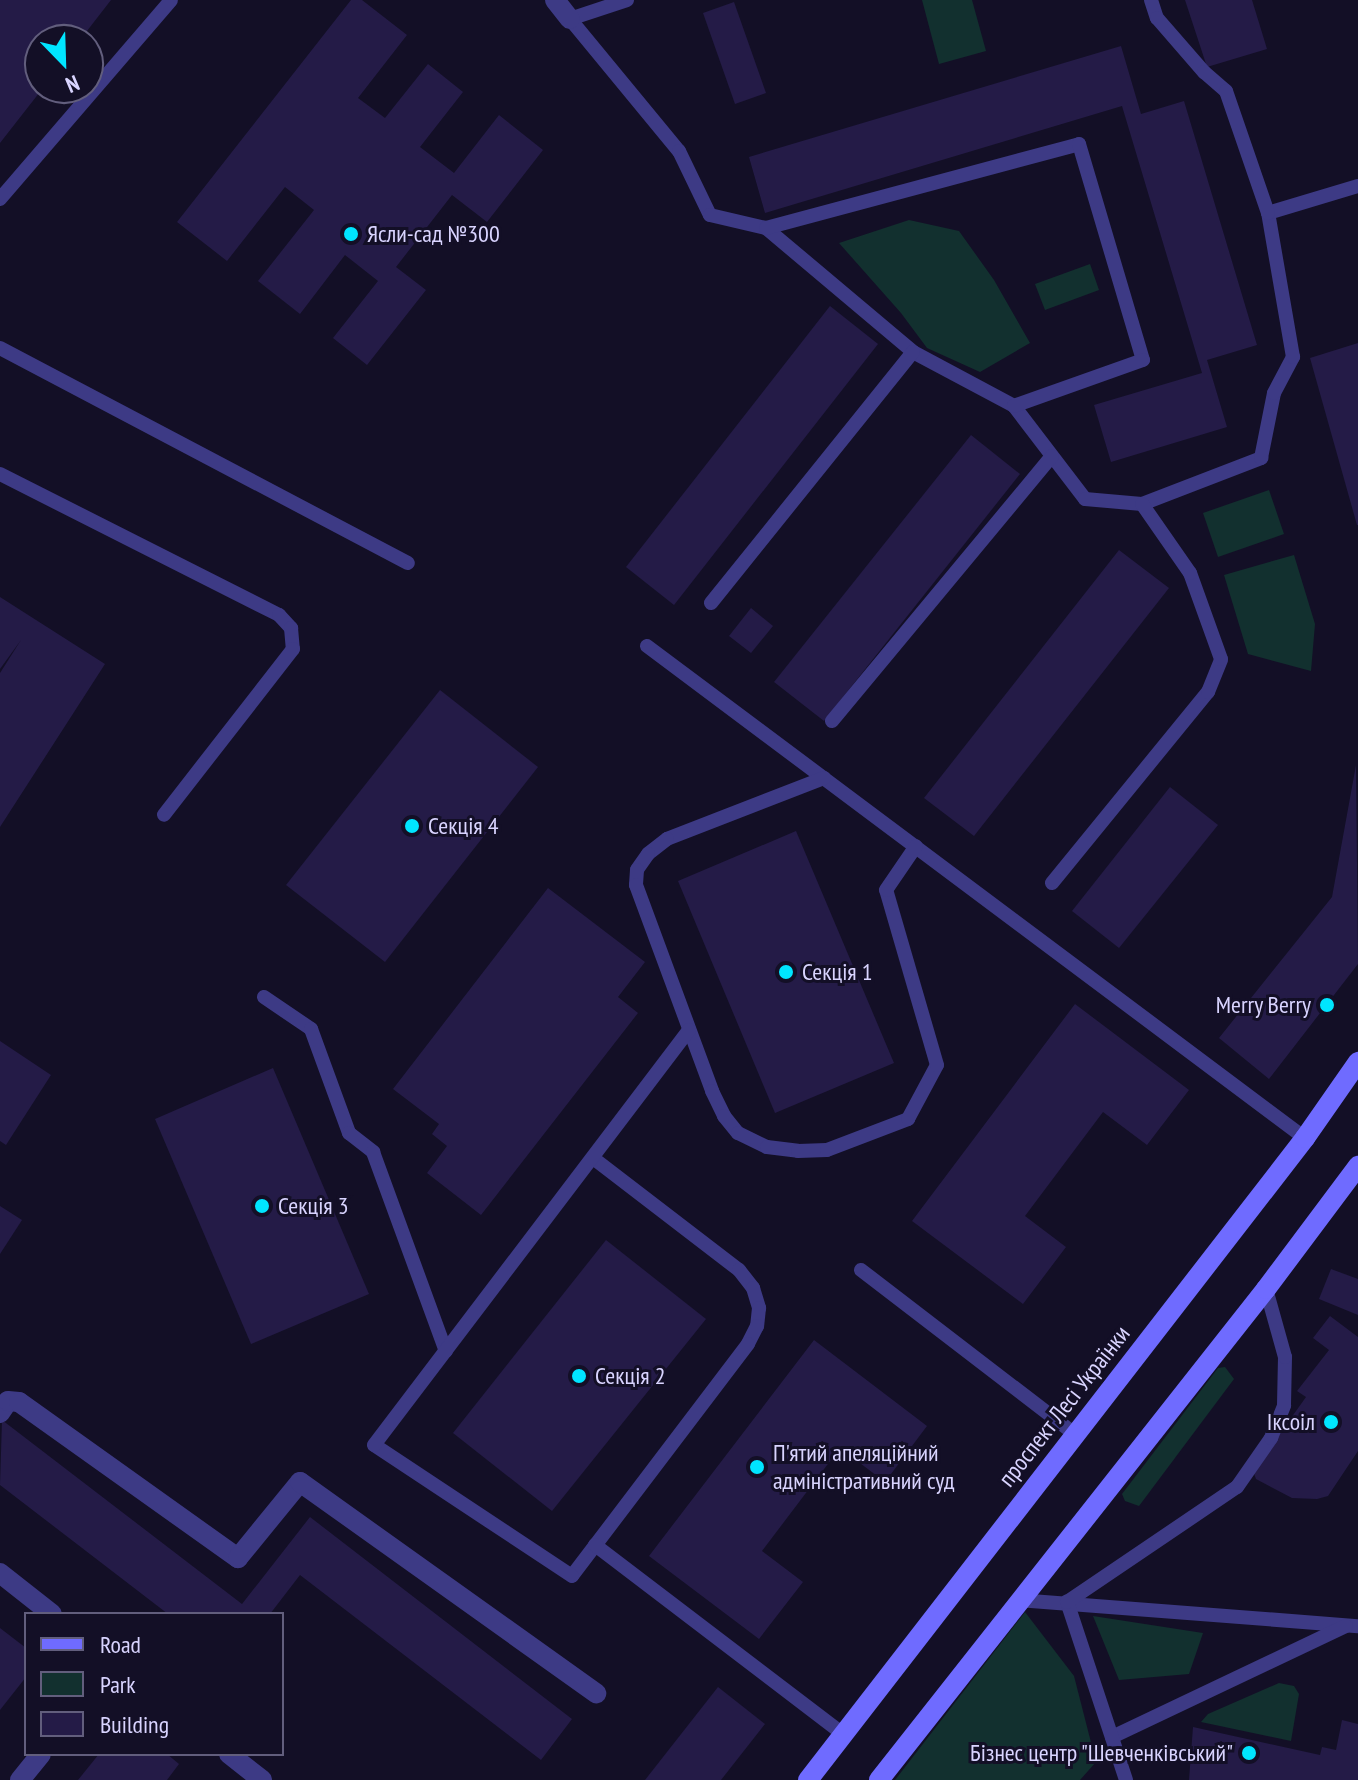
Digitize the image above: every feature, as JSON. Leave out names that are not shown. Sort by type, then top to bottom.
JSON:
[{"type":"main road","name":"проспект Лесі Українки","points":[[808,1780],[1305,1138],[1358,1062]]},
{"type":"main road","points":[[879,1780],[1266,1289],[1358,1166]]},
{"type":"street","points":[[555,0],[570,19]]},
{"type":"street","points":[[0,1413],[8,1401],[19,1402],[238,1558],[300,1482],[596,1693]]},
{"type":"street","points":[[0,1573],[49,1612]]},
{"type":"street","points":[[20,1780],[39,1756]]},
{"type":"street","points":[[232,1756],[262,1780]]},
{"type":"lane","points":[[0,199],[171,0]]},
{"type":"lane","points":[[627,0],[570,19],[679,151],[710,215],[766,228],[913,352],[1014,406],[1085,499],[1142,504],[1261,458],[1274,393],[1293,357],[1268,213],[1226,91],[1204,72],[1157,18],[1151,0]]},
{"type":"lane","points":[[766,228],[1079,144],[1143,360],[1014,406]]},
{"type":"lane","points":[[1268,213],[1358,186]]},
{"type":"lane","points":[[0,348],[408,563]]},
{"type":"lane","points":[[711,603],[913,352]]},
{"type":"lane","points":[[832,721],[1052,456]]},
{"type":"lane","points":[[0,474],[279,615],[291,628],[293,649],[164,815]]},
{"type":"lane","points":[[1052,883],[1208,692],[1221,659],[1190,573],[1142,504]]},
{"type":"lane","points":[[647,646],[1305,1138]]},
{"type":"lane","points":[[824,778],[667,839],[648,854],[637,870],[636,885],[689,1030],[724,1116],[738,1133],[767,1147],[798,1151],[827,1150],[908,1119],[937,1065],[886,890],[916,846]]},
{"type":"lane","points":[[264,997],[311,1029],[349,1133],[373,1152],[446,1351]]},
{"type":"lane","points":[[593,1158],[739,1270],[753,1288],[759,1308],[757,1326],[748,1344],[572,1576],[374,1445],[689,1030]]},
{"type":"lane","points":[[861,1270],[1075,1434]]},
{"type":"lane","points":[[1067,1602],[1237,1487],[1271,1438],[1284,1405],[1285,1357],[1266,1289]]},
{"type":"lane","points":[[595,1545],[843,1734]]},
{"type":"lane","points":[[1018,1600],[1354,1625]]},
{"type":"lane","points":[[1067,1602],[1126,1780]]},
{"type":"lane","points":[[1112,1737],[1354,1625]]},
{"type":"green space","points":[[922,0],[972,0],[986,51],[939,64]]},
{"type":"green space","points":[[909,220],[959,231],[994,280],[1030,343],[980,372],[927,348],[901,313],[839,243]]},
{"type":"green space","points":[[1090,264],[1099,290],[1045,310],[1035,284]]},
{"type":"green space","points":[[1269,490],[1284,534],[1218,557],[1203,513]]},
{"type":"green space","points":[[1294,555],[1315,624],[1311,671],[1248,654],[1224,575]]},
{"type":"green space","points":[[1225,1367],[1234,1379],[1139,1506],[1125,1501],[1122,1494],[1218,1368]]},
{"type":"green space","points":[[1025,1612],[1074,1676],[1096,1762],[1080,1780],[895,1780]]},
{"type":"green space","points":[[1093,1616],[1203,1633],[1189,1674],[1119,1680]]},
{"type":"green space","points":[[1279,1683],[1294,1686],[1299,1694],[1291,1741],[1201,1722],[1208,1714]]},
{"type":"building","points":[[0,0],[111,0],[92,24],[24,24],[24,104],[30,104],[0,143]]},
{"type":"building","points":[[351,0],[362,0],[407,35],[358,98],[385,118],[428,64],[463,92],[420,147],[454,173],[499,115],[543,150],[487,222],[452,195],[396,267],[426,290],[367,365],[333,338],[378,281],[345,255],[300,314],[258,281],[314,210],[285,187],[227,261],[177,222]]},
{"type":"building","points":[[1185,0],[1252,0],[1267,49],[1207,67]]},
{"type":"building","points":[[734,2],[766,93],[735,104],[703,13]]},
{"type":"building","points":[[1121,46],[1141,114],[1184,101],[1257,345],[1207,360],[1227,427],[1111,462],[1094,405],[1202,373],[1122,106],[765,213],[749,157]]},
{"type":"building","points":[[830,306],[878,344],[674,605],[626,567]]},
{"type":"building","points":[[1358,343],[1358,525],[1357,525],[1310,358]]},
{"type":"building","points":[[971,435],[1020,474],[824,721],[774,682]]},
{"type":"building","points":[[1119,550],[1169,588],[974,836],[924,798]]},
{"type":"building","points":[[0,597],[105,664],[0,827],[0,673],[21,640],[0,669]]},
{"type":"building","points":[[751,608],[773,626],[751,653],[729,636]]},
{"type":"building","name":"Секція 4","points":[[440,690],[538,767],[385,962],[286,885]]},
{"type":"building","points":[[1356,765],[1358,964],[1269,1079],[1219,1038],[1332,897]]},
{"type":"building","points":[[1170,787],[1218,825],[1119,948],[1072,911]]},
{"type":"building","name":"Секція 1","points":[[796,831],[894,1063],[775,1113],[678,881]]},
{"type":"building","points":[[548,888],[645,962],[618,997],[638,1013],[481,1215],[427,1173],[447,1146],[432,1134],[439,1124],[393,1089]]},
{"type":"building","points":[[1075,1004],[1189,1090],[1147,1145],[1103,1112],[1025,1216],[1066,1247],[1023,1304],[912,1221]]},
{"type":"building","points":[[0,1041],[51,1075],[6,1145],[0,1141]]},
{"type":"building","name":"Секція 3","points":[[273,1068],[369,1294],[251,1344],[155,1119]]},
{"type":"building","points":[[0,1206],[22,1220],[0,1254]]},
{"type":"building","name":"Секція 2","points":[[606,1240],[706,1319],[552,1511],[453,1433]]},
{"type":"building","points":[[1331,1269],[1358,1279],[1358,1315],[1319,1299]]},
{"type":"building","points":[[1330,1316],[1358,1337],[1358,1451],[1328,1496],[1292,1498],[1256,1479],[1249,1460],[1261,1446],[1271,1446],[1306,1397],[1297,1391],[1329,1350],[1313,1338]]},
{"type":"building","points":[[814,1340],[927,1426],[885,1482],[840,1448],[762,1551],[803,1582],[759,1639],[649,1556]]},
{"type":"building","points":[[2,1420],[242,1604],[310,1517],[572,1719],[541,1760],[300,1575],[272,1612],[165,1612],[0,1485]]},
{"type":"building","points":[[0,1628],[24,1646],[24,1680],[0,1710]]},
{"type":"building","points":[[718,1687],[765,1724],[721,1780],[645,1780]]},
{"type":"building","name":"Бізнес центр \"Шевченківський\"","points":[[1342,1720],[1358,1724],[1358,1780],[1189,1780],[1193,1727],[1320,1755],[1322,1747],[1336,1750]]},
{"type":"building","points":[[97,1756],[169,1756],[179,1764],[167,1780],[78,1780]]},
{"type":"place","name":"Ясли-сад №300","points":[[351,234]]},
{"type":"place","name":"Секція 4","points":[[412,826]]},
{"type":"place","name":"Секція 1","points":[[786,972]]},
{"type":"place","name":"Merry Berry","points":[[1327,1005]]},
{"type":"place","name":"Секція 3","points":[[262,1206]]},
{"type":"place","name":"Секція 2","points":[[579,1376]]},
{"type":"place","name":"Іксоіл","points":[[1331,1422]]},
{"type":"place","name":"П'ятий апеляційний адміністративний суд","points":[[757,1467]]},
{"type":"place","name":"Бізнес центр \"Шевченківський\"","points":[[1249,1753]]}]
